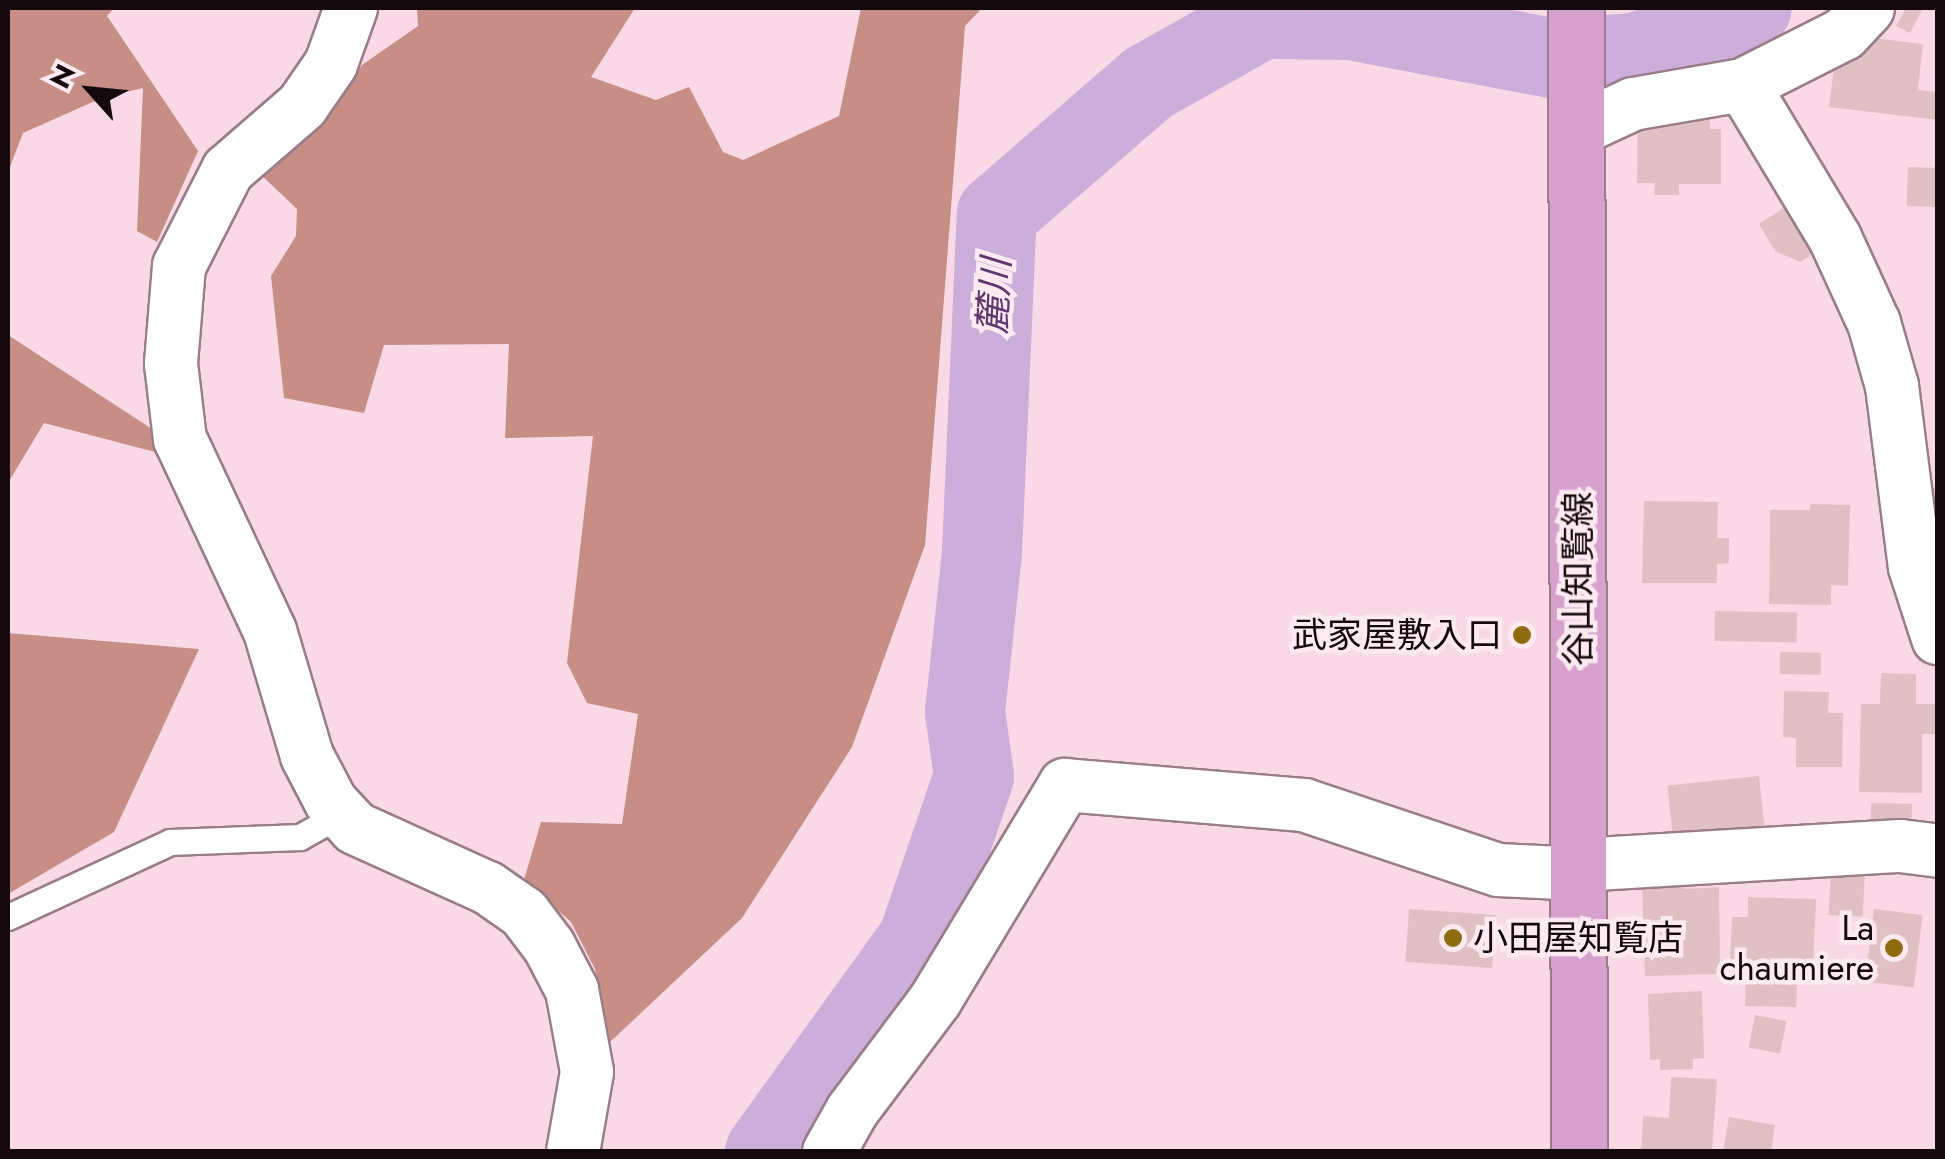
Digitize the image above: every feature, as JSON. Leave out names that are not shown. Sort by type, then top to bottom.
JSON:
[{"type":"main road","name":"谷山知覧線","points":[[1576,8],[1580,1152]]},
{"type":"street","points":[[350,8],[331,64],[302,106],[228,170],[203,210],[179,266],[172,364],[180,439],[270,632],[307,756],[341,814],[355,828],[488,888],[524,913],[549,946],[572,990],[587,1072],[573,1152]]},
{"type":"street","points":[[1575,117],[1743,85],[1844,34],[1868,8]]},
{"type":"street","points":[[1743,85],[1835,238],[1874,323],[1892,386],[1915,567],[1938,638]]},
{"type":"street","points":[[829,1152],[852,1110],[936,1000],[1065,785],[1304,806],[1498,870],[1561,872],[1579,865],[1900,846],[1938,850]]},
{"type":"lane","points":[[8,917],[170,842],[300,838],[341,814]]},
{"type":"shaded area","points":[[8,8],[114,8],[107,16],[198,151],[157,242],[137,231],[143,88],[104,97],[23,133],[8,172]]},
{"type":"shaded area","points":[[417,8],[635,8],[591,77],[656,100],[689,87],[723,152],[743,160],[839,116],[861,8],[982,8],[965,26],[925,545],[852,747],[742,918],[609,1043],[595,969],[571,922],[524,880],[541,822],[622,824],[638,714],[587,703],[567,663],[593,436],[505,438],[509,344],[384,345],[364,413],[284,398],[271,276],[296,236],[297,209],[258,172],[326,118],[362,65],[418,26]]},
{"type":"shaded area","points":[[8,335],[152,429],[159,453],[44,423],[8,483]]},
{"type":"shaded area","points":[[8,633],[199,649],[114,832],[8,894]]},
{"type":"building","points":[[1906,8],[1923,8],[1910,33],[1896,26]]},
{"type":"building","points":[[1865,37],[1923,44],[1918,90],[1938,92],[1938,120],[1829,107],[1836,53],[1863,56]]},
{"type":"building","points":[[1638,104],[1710,104],[1710,129],[1721,129],[1721,184],[1679,184],[1679,195],[1654,195],[1655,183],[1637,183]]},
{"type":"building","points":[[1908,167],[1938,168],[1937,207],[1907,206]]},
{"type":"building","points":[[1796,200],[1826,245],[1800,262],[1775,251],[1759,224]]},
{"type":"building","points":[[1938,481],[1938,518],[1928,515]]},
{"type":"building","points":[[1644,501],[1718,502],[1717,538],[1729,538],[1729,563],[1717,564],[1717,583],[1642,583]]},
{"type":"building","points":[[1810,504],[1850,505],[1848,586],[1831,585],[1831,605],[1769,604],[1770,510],[1810,510]]},
{"type":"building","points":[[1715,611],[1797,612],[1796,642],[1714,641]]},
{"type":"building","points":[[1780,652],[1821,653],[1821,675],[1780,674]]},
{"type":"building","points":[[1881,673],[1916,674],[1916,704],[1938,704],[1938,734],[1922,734],[1922,793],[1859,792],[1861,704],[1880,704]]},
{"type":"building","points":[[1784,691],[1829,692],[1828,713],[1843,713],[1842,767],[1796,767],[1796,738],[1783,737]]},
{"type":"building","points":[[1759,776],[1765,838],[1674,847],[1668,786]]},
{"type":"building","points":[[1871,803],[1912,804],[1912,830],[1871,829]]},
{"type":"building","points":[[1831,870],[1865,872],[1863,917],[1829,915]]},
{"type":"building","points":[[1684,878],[1685,889],[1719,887],[1720,974],[1645,976],[1642,880]]},
{"type":"building","points":[[1748,897],[1816,899],[1813,969],[1798,968],[1796,1007],[1745,1006],[1746,966],[1730,966],[1732,917],[1748,917]]},
{"type":"building","name":"小田屋知覧店","points":[[1409,909],[1496,915],[1492,968],[1405,962]]},
{"type":"building","name":"La chaumiere","points":[[1874,909],[1923,915],[1914,987],[1865,981]]},
{"type":"building","points":[[1702,991],[1704,1058],[1693,1059],[1693,1069],[1660,1070],[1660,1059],[1650,1060],[1648,994]]},
{"type":"building","points":[[1755,1015],[1786,1021],[1780,1053],[1749,1047]]},
{"type":"building","points":[[1671,1077],[1717,1079],[1712,1152],[1641,1152],[1643,1116],[1669,1118]]},
{"type":"building","points":[[1729,1117],[1775,1125],[1771,1152],[1723,1152]]},
{"type":"waterway","name":"麓川","points":[[765,1152],[918,940],[974,776],[965,712],[982,552],[997,214],[1148,83],[1262,19],[1350,20],[1556,59],[1636,53],[1752,8]]},
{"type":"place","name":"武家屋敷入口","points":[[1522,635]]},
{"type":"place","name":"小田屋知覧店","points":[[1453,938]]},
{"type":"place","name":"La chaumiere","points":[[1894,948]]}]
